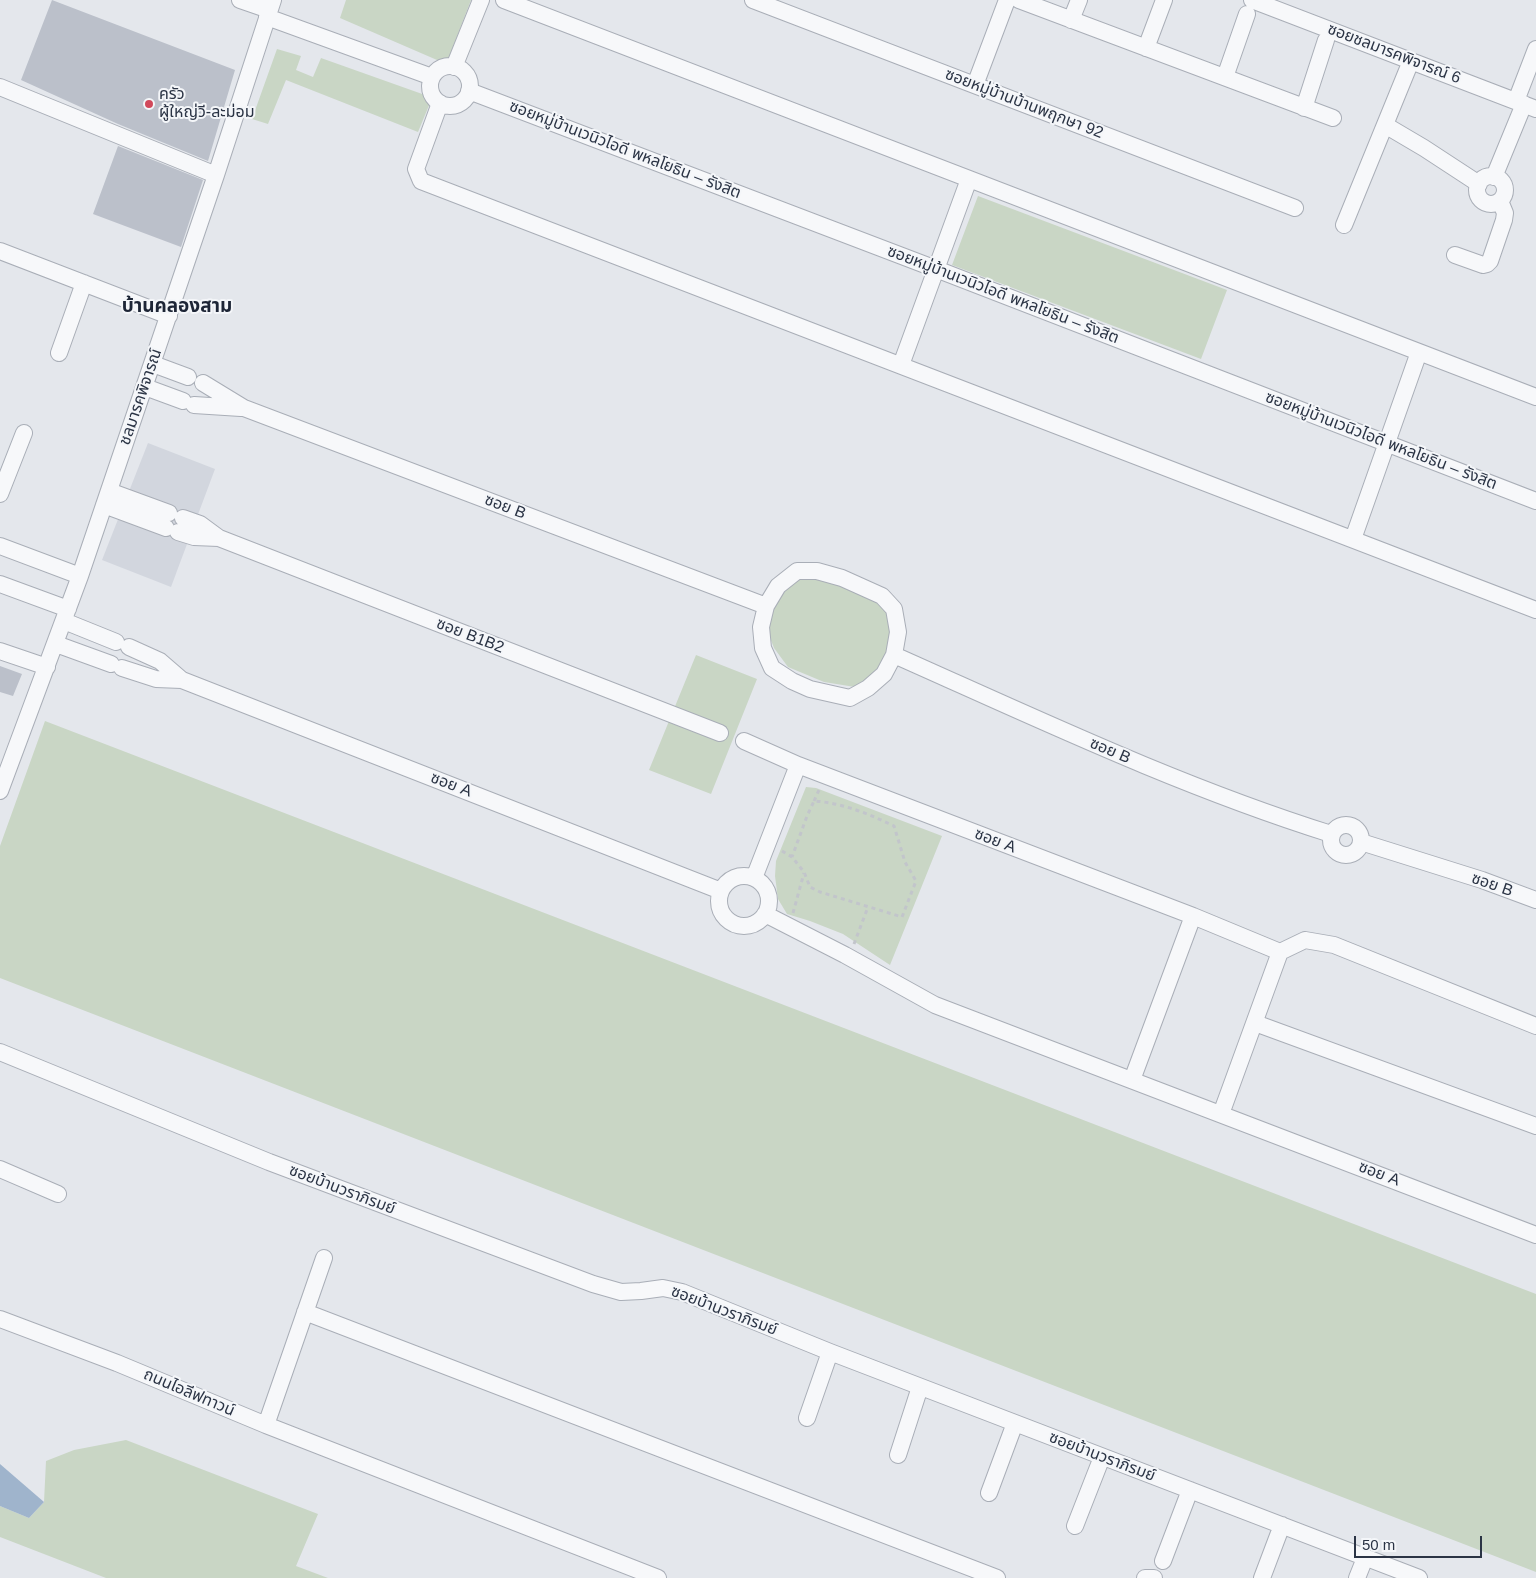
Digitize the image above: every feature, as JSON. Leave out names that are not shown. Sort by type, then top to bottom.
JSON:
[{"type":"street","points":[[240,0],[270,9],[432,77]]},
{"type":"street","points":[[454,67],[481,0]]},
{"type":"street","points":[[504,0],[1536,397]]},
{"type":"street","name":"ซอยหมู่บ้านบ้านพฤกษา 92","points":[[753,0],[1295,208]]},
{"type":"street","points":[[975,85],[1008,0]]},
{"type":"street","points":[[1019,0],[1333,118]]},
{"type":"street","points":[[1071,20],[1079,0]]},
{"type":"street","points":[[1146,48],[1164,0]]},
{"type":"street","points":[[1225,78],[1250,7]]},
{"type":"street","name":"ซอยชลมารคพิจารณ์ 6","points":[[1250,7],[1411,61],[1525,105]]},
{"type":"street","name":"ชลมารคพิจารณ์","points":[[0,791],[56,644],[107,498],[270,9]]},
{"type":"street","points":[[1304,108],[1326,40]]},
{"type":"street","points":[[1494,177],[1525,105],[1536,49]]},
{"type":"street","points":[[1344,225],[1411,61]]},
{"type":"street","points":[[447,66],[454,67],[465,73],[468,78],[470,91],[462,102],[456,105],[450,106],[440,103],[430,90],[432,77],[441,68],[447,66]]},
{"type":"street","points":[[0,86],[216,175]]},
{"type":"street","name":"ซอยหมู่บ้านเวนิวไอดี พหลโยธิน – รังสิต","points":[[470,91],[936,269],[1536,502]]},
{"type":"street","points":[[440,103],[416,169],[421,181],[1536,610]]},
{"type":"street","points":[[1385,125],[1479,184]]},
{"type":"street","points":[[1488,176],[1500,179],[1504,184],[1505,190],[1500,201],[1494,204],[1482,201],[1477,190],[1479,184],[1488,176]]},
{"type":"street","points":[[901,365],[969,179]]},
{"type":"street","points":[[1455,255],[1483,265],[1490,261],[1504,220],[1505,213],[1500,201]]},
{"type":"street","points":[[0,251],[169,316]]},
{"type":"street","points":[[59,353],[84,283]]},
{"type":"street","points":[[1353,539],[1419,352]]},
{"type":"street","name":"ซอย B","points":[[153,364],[196,380],[244,408],[766,606]]},
{"type":"street","name":"ซอย B","points":[[145,387],[188,403],[244,408]]},
{"type":"street","points":[[0,494],[24,433]]},
{"type":"street","name":"ซอย B1B2","points":[[107,498],[174,523],[200,524],[220,538],[720,733]]},
{"type":"street","points":[[0,546],[80,576]]},
{"type":"street","points":[[797,571],[817,571],[842,578],[882,596],[894,609],[898,632],[894,655],[884,674],[868,688],[850,698],[810,689],[792,682],[772,668],[763,648],[761,627],[766,606],[778,586],[797,571]]},
{"type":"street","name":"ซอย A","points":[[0,584],[66,615],[123,645],[160,661],[182,680]]},
{"type":"street","name":"ซอย A","points":[[56,644],[156,679],[182,680],[721,891]]},
{"type":"street","points":[[0,650],[47,667]]},
{"type":"street","name":"ซอย B","points":[[894,655],[1107,750],[1223,798],[1332,834]]},
{"type":"street","name":"ซอย A","points":[[744,741],[798,765],[1193,916],[1280,952]]},
{"type":"street","points":[[754,878],[798,765]]},
{"type":"street","points":[[1343,825],[1352,826],[1360,833],[1361,842],[1356,852],[1342,855],[1333,849],[1330,839],[1332,834],[1338,827],[1343,825]]},
{"type":"street","name":"ซอย B","points":[[1361,842],[1482,880],[1536,900]]},
{"type":"street","points":[[739,876],[754,878],[766,890],[768,906],[765,914],[760,920],[752,924],[744,926],[736,924],[723,914],[719,899],[721,891],[731,879],[739,876]]},
{"type":"street","name":"ซอย A","points":[[765,914],[935,1005],[1536,1235]]},
{"type":"street","points":[[1132,1080],[1193,916]]},
{"type":"street","points":[[1222,1114],[1280,952],[1305,940],[1334,945],[1536,1026]]},
{"type":"street","points":[[1255,1022],[1536,1126]]},
{"type":"street","name":"ซอยบ้านวราภิรมย์","points":[[0,1052],[269,1162],[593,1284],[621,1292],[663,1288],[682,1292],[920,1387],[1419,1578]]},
{"type":"street","points":[[0,1169],[58,1194]]},
{"type":"street","points":[[266,1425],[324,1258]]},
{"type":"street","points":[[305,1312],[997,1578]]},
{"type":"street","name":"ถนนไอลีฟทาวน์","points":[[0,1319],[117,1363],[266,1425],[658,1578]]},
{"type":"street","points":[[807,1418],[830,1352]]},
{"type":"street","points":[[898,1455],[920,1387]]},
{"type":"street","points":[[989,1493],[1015,1423]]},
{"type":"street","points":[[1075,1526],[1102,1457]]},
{"type":"street","points":[[1163,1561],[1190,1490]]},
{"type":"street","points":[[1262,1578],[1282,1526]]},
{"type":"street","points":[[1357,1578],[1366,1558]]},
{"type":"street","points":[[1145,1578],[1154,1578]]},
{"type":"path","points":[[768,842],[792,857],[804,872],[810,887],[820,892],[902,917],[916,881],[904,862],[894,826],[874,816],[832,802],[814,801],[792,857]]},
{"type":"path","points":[[789,926],[804,872]]},
{"type":"path","points":[[848,957],[868,907]]},
{"type":"shaded area","points":[[148,443],[215,469],[171,587],[102,560]]},
{"type":"green space","points":[[346,0],[471,0],[448,60],[437,60],[340,18]]},
{"type":"green space","points":[[277,49],[301,56],[296,70],[313,77],[321,58],[425,95],[430,103],[418,132],[286,80],[268,124],[252,119]]},
{"type":"green space","points":[[978,196],[1227,290],[1201,359],[952,265]]},
{"type":"green space","points":[[800,575],[821,579],[858,592],[884,607],[891,617],[890,656],[876,677],[855,687],[824,682],[788,667],[774,648],[769,635],[767,614],[776,595]]},
{"type":"green space","points":[[696,655],[757,679],[711,794],[649,770]]},
{"type":"green space","points":[[45,721],[1536,1294],[1536,1572],[0,978],[0,846]]},
{"type":"green space","points":[[806,787],[816,788],[942,836],[890,965],[843,934],[787,914],[778,899],[775,876],[776,861]]},
{"type":"green space","points":[[126,1440],[318,1514],[296,1566],[328,1578],[106,1578],[0,1537],[0,1506],[29,1518],[44,1502],[46,1461],[74,1450]]},
{"type":"water","points":[[0,1464],[44,1502],[29,1518],[0,1506]]},
{"type":"building","name":"ครัว ผู้ใหญ่วี-ละม่อม","points":[[52,0],[235,70],[208,161],[118,124],[21,80]]},
{"type":"building","points":[[118,146],[203,180],[181,247],[93,214]]},
{"type":"building","points":[[0,666],[22,674],[13,696],[0,692]]},
{"type":"place","name":"ครัว ผู้ใหญ่วี-ละม่อม","points":[[149,104]]},
{"type":"district","name":"บ้านคลองสาม","points":[[177,307]]}]
